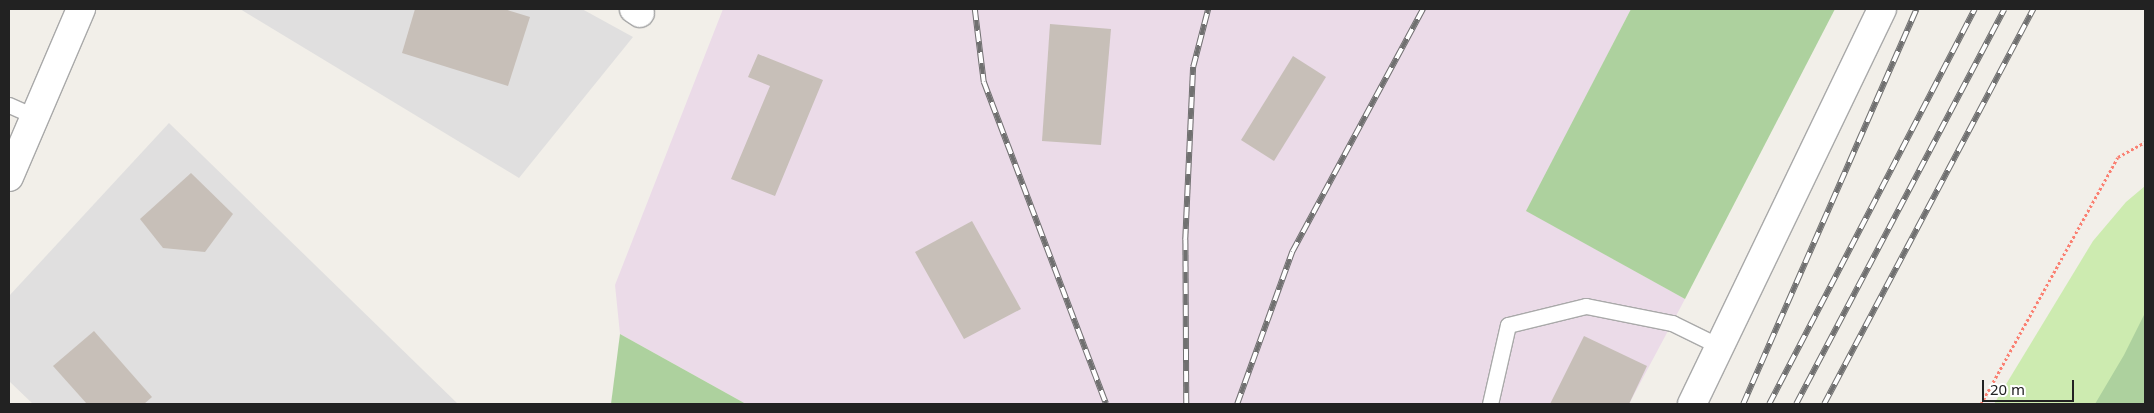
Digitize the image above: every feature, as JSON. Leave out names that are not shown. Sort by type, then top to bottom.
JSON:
[{"type":"street","points":[[9,177],[81,9]]},
{"type":"street","points":[[1692,404],[1882,9]]},
{"type":"lane","points":[[9,105],[34,116]]},
{"type":"lane","points":[[1490,404],[1508,324],[1586,306],[1672,323],[1721,347]]},
{"type":"path","points":[[1981,404],[2118,157],[2145,142]]},
{"type":"shaded area","points":[[240,9],[582,9],[633,37],[519,178]]},
{"type":"shaded area","points":[[723,9],[1631,9],[1527,211],[1685,299],[1629,404],[746,404],[620,334],[615,285]]},
{"type":"shaded area","points":[[169,123],[458,404],[33,404],[9,381],[9,296]]},
{"type":"green space","points":[[1631,9],[1835,9],[1685,299],[1526,211]]},
{"type":"green space","points":[[2145,186],[2145,404],[1994,404],[2093,241],[2126,202]]},
{"type":"green space","points":[[2145,313],[2145,404],[2095,404],[2124,355]]},
{"type":"green space","points":[[620,334],[746,404],[611,404]]},
{"type":"building","points":[[415,9],[504,9],[530,17],[508,86],[402,53]]},
{"type":"building","points":[[1050,24],[1111,29],[1101,145],[1042,141]]},
{"type":"building","points":[[758,54],[823,80],[775,196],[731,179],[770,86],[748,77]]},
{"type":"building","points":[[1293,56],[1326,77],[1274,161],[1241,140]]},
{"type":"building","points":[[191,173],[233,214],[205,252],[163,248],[140,219]]},
{"type":"building","points":[[972,221],[1021,309],[964,339],[915,252]]},
{"type":"building","points":[[94,331],[152,397],[144,404],[87,404],[53,366]]},
{"type":"building","points":[[1584,336],[1647,366],[1629,404],[1550,404]]},
{"type":"railway","points":[[975,9],[984,82],[1106,404]]},
{"type":"railway","points":[[1186,404],[1185,240],[1193,67],[1208,9]]},
{"type":"railway","points":[[1237,404],[1292,252],[1423,9]]},
{"type":"railway","points":[[1743,404],[1916,9]]},
{"type":"railway","points":[[1769,404],[1975,9]]},
{"type":"railway","points":[[1796,404],[2004,9]]},
{"type":"railway","points":[[1824,404],[2033,9]]}]
